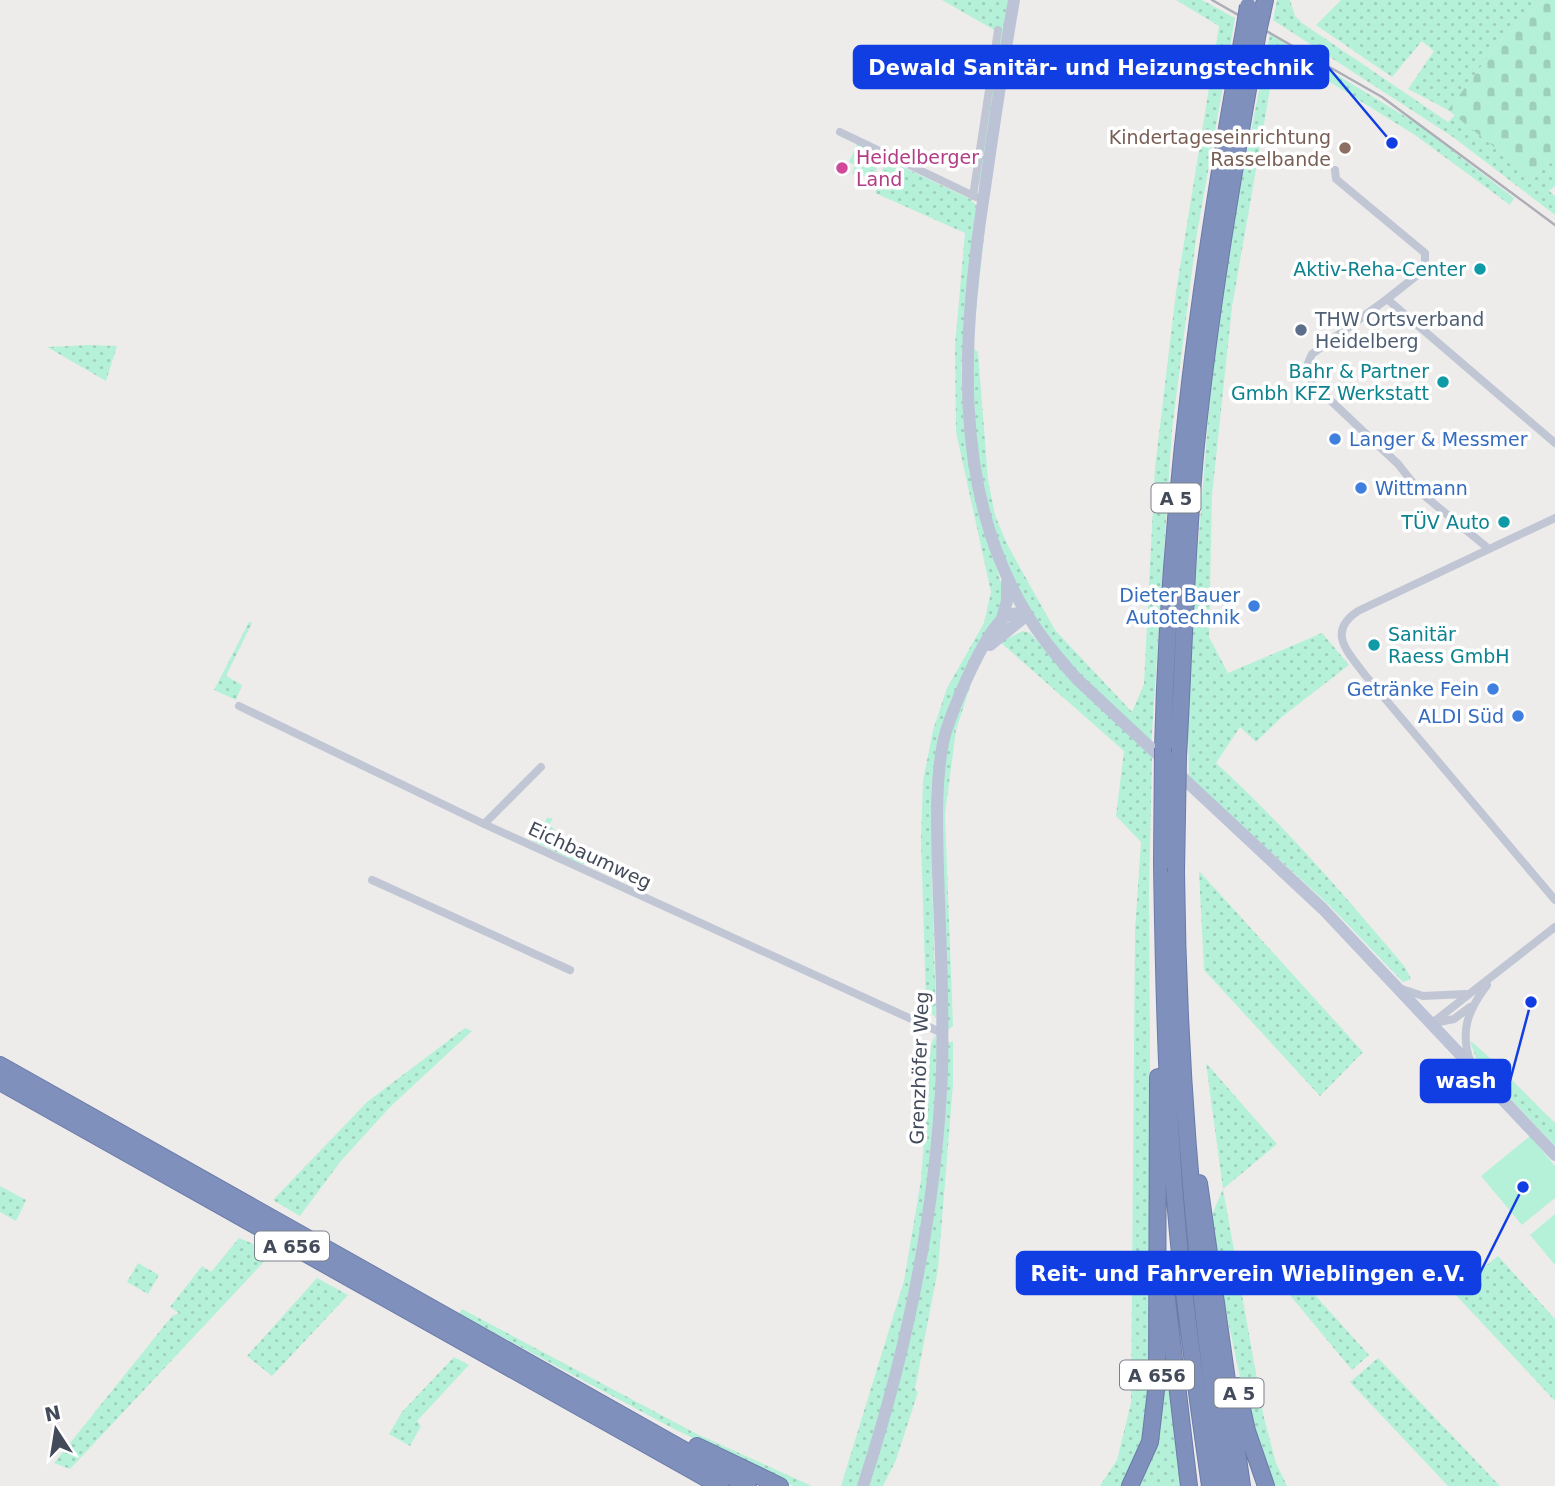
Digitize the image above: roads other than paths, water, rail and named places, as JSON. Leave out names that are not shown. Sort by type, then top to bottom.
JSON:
[{"type":"highway","name":"A 5","points":[[1226,1486],[1195,1251],[1183,1085],[1176,872],[1178,757],[1185,584],[1199,421],[1256,5]]},
{"type":"highway","name":"A 5","points":[[1210,1486],[1180,1253],[1164,1008],[1163,748],[1170,591],[1185,399],[1217,180],[1252,29]]},
{"type":"highway","points":[[1164,1008],[1158,1073],[1158,1205],[1189,1486]]},
{"type":"highway","name":"A 656","points":[[0,1065],[748,1486]]},
{"type":"highway","name":"A 656","points":[[0,1082],[720,1486]]},
{"type":"highway","name":"A 5","points":[[1183,1085],[1191,1112],[1242,1486]]},
{"type":"highway","name":"A 656","points":[[1130,1486],[1150,1442],[1155,1418],[1158,1205]]},
{"type":"highway","name":"A 5","points":[[1217,1298],[1247,1431],[1266,1486]]},
{"type":"highway","name":"A 656","points":[[645,1428],[697,1446],[780,1486]]},
{"type":"main road","points":[[1014,0],[978,198],[968,326],[968,403],[981,496],[1006,571],[1027,615],[1042,638],[1102,705],[1323,909],[1402,989],[1475,1072],[1555,1155]]},
{"type":"main road","name":"Grenzhöfer Weg","points":[[863,1486],[896,1374],[920,1269],[936,1160],[936,809],[943,741],[964,681],[1000,622],[1007,601],[1006,571]]},
{"type":"main road","points":[[1000,622],[1015,613],[1027,615]]},
{"type":"main road","name":"Grenzhöfer Weg","points":[[982,653],[1027,615]]},
{"type":"main road","points":[[1012,630],[1029,629],[1042,638]]},
{"type":"street","points":[[840,132],[978,198],[998,30]]},
{"type":"street","points":[[1335,170],[1336,179],[1425,253],[1426,269],[1312,354],[1308,363],[1312,383],[1398,464],[1421,493],[1489,549]]},
{"type":"street","points":[[1387,299],[1555,443]]},
{"type":"street","points":[[1555,518],[1357,611],[1346,619],[1341,630],[1349,653],[1365,676],[1555,900]]},
{"type":"street","name":"Eichbaumweg","points":[[239,706],[484,824],[936,1030]]},
{"type":"street","points":[[484,824],[541,767]]},
{"type":"street","points":[[372,880],[570,970]]},
{"type":"street","points":[[1432,1024],[1555,927]]},
{"type":"street","points":[[1475,1072],[1465,1040],[1466,1022],[1473,1004],[1491,979]]},
{"type":"street","points":[[1402,989],[1439,998],[1469,993]]},
{"type":"street","points":[[1432,1024],[1454,1019],[1473,1004]]},
{"type":"railway","points":[[1212,0],[1382,97],[1555,225]]},
{"type":"place","name":"Dewald Sanitär- und Heizungstechnik","points":[[1392,143]]},
{"type":"place","name":"Kindertageseinrichtung Rasselbande","points":[[1345,148]]},
{"type":"place","name":"Heidelberger Land","points":[[842,168]]},
{"type":"place","name":"Aktiv-Reha-Center","points":[[1480,269]]},
{"type":"place","name":"THW Ortsverband Heidelberg","points":[[1301,330]]},
{"type":"place","name":"Bahr & Partner Gmbh KFZ Werkstatt","points":[[1443,382]]},
{"type":"place","name":"Langer & Messmer","points":[[1335,439]]},
{"type":"place","name":"Wittmann","points":[[1361,488]]},
{"type":"place","name":"TÜV Auto","points":[[1504,522]]},
{"type":"place","name":"Dieter Bauer Autotechnik","points":[[1254,606]]},
{"type":"place","name":"Sanitär Raess GmbH","points":[[1374,645]]},
{"type":"place","name":"Getränke Fein","points":[[1493,689]]},
{"type":"place","name":"ALDI Süd","points":[[1518,716]]},
{"type":"place","name":"wash","points":[[1531,1002]]},
{"type":"place","name":"Reit- und Fahrverein Wieblingen e.V.","points":[[1523,1187]]}]
